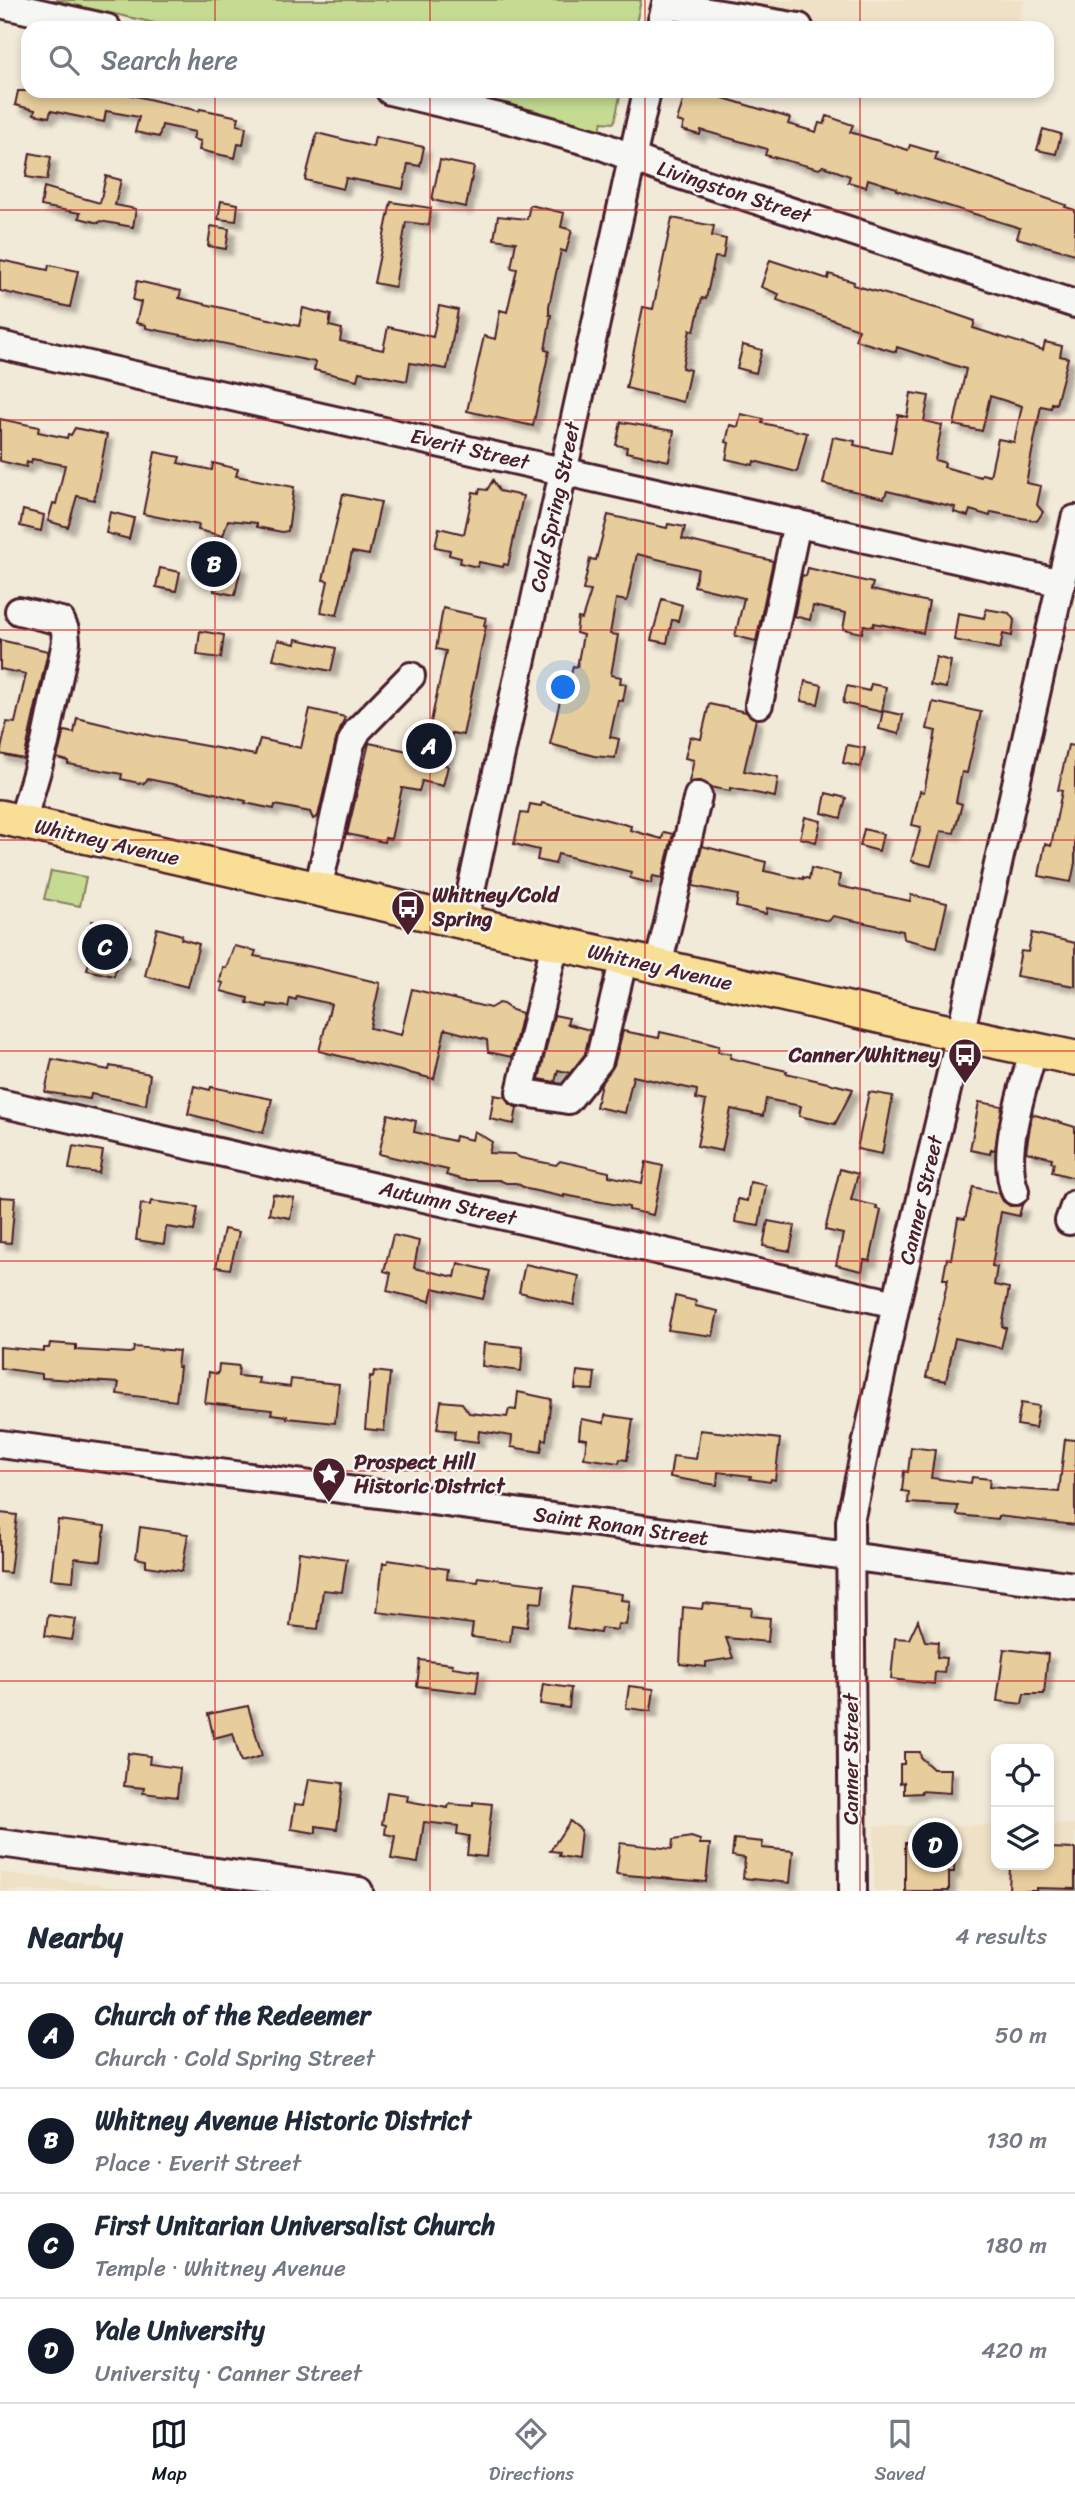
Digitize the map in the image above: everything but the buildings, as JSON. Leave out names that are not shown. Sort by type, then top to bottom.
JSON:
[{"type":"main road","name":"Whitney Avenue","points":[[11,820],[960,1035],[1075,1058]]},
{"type":"street","points":[[0,4],[76,21]]},
{"type":"street","points":[[664,11],[748,21]]},
{"type":"street","name":"Livingston Street","points":[[418,98],[597,144],[667,171],[1075,304]]},
{"type":"street","name":"Cold Spring Street","points":[[464,922],[645,98]]},
{"type":"street","name":"Everit Street","points":[[0,345],[1062,583]]},
{"type":"street","name":"Canner Street","points":[[853,1891],[850,1521],[896,1304],[960,1035],[1075,519]]},
{"type":"street","points":[[759,704],[797,523]]},
{"type":"street","points":[[11,820],[45,743],[66,642],[61,621],[19,611]]},
{"type":"street","points":[[317,889],[351,743],[358,730],[411,676]]},
{"type":"street","points":[[658,966],[698,796]]},
{"type":"street","points":[[555,943],[520,1091],[568,1100],[599,1061],[624,958]]},
{"type":"street","points":[[1015,1191],[1010,1178],[1009,1160],[1034,1049]]},
{"type":"street","name":"Autumn Street","points":[[0,1103],[896,1304]]},
{"type":"street","name":"Saint Ronan Street","points":[[0,1444],[1075,1586]]},
{"type":"street","points":[[0,1843],[359,1891]]},
{"type":"shaded area","points":[[700,0],[1024,0],[1019,21],[696,21]]},
{"type":"shaded area","points":[[1054,1824],[1075,1824],[1075,1891],[874,1891],[874,1826],[991,1825],[991,1870],[1054,1870]]},
{"type":"shaded area","points":[[0,1872],[147,1891],[0,1891]]},
{"type":"green space","points":[[52,0],[641,0],[636,21],[146,21]]},
{"type":"green space","points":[[481,98],[620,98],[615,120],[613,123],[602,122],[600,130]]},
{"type":"green space","points":[[51,871],[86,877],[80,906],[44,899]]},
{"type":"place","name":"Whitney Avenue Historic District","points":[[214,564]]},
{"type":"place","name":"Church of the Redeemer","points":[[429,746]]},
{"type":"place","name":"Whitney/Cold Spring","points":[[408,937]]},
{"type":"place","name":"First Unitarian Universalist Church","points":[[105,947]]},
{"type":"place","name":"Canner/Whitney","points":[[965,1085]]},
{"type":"place","name":"Prospect Hill Historic District","points":[[329,1504]]},
{"type":"place","name":"Yale University","points":[[935,1845]]}]
